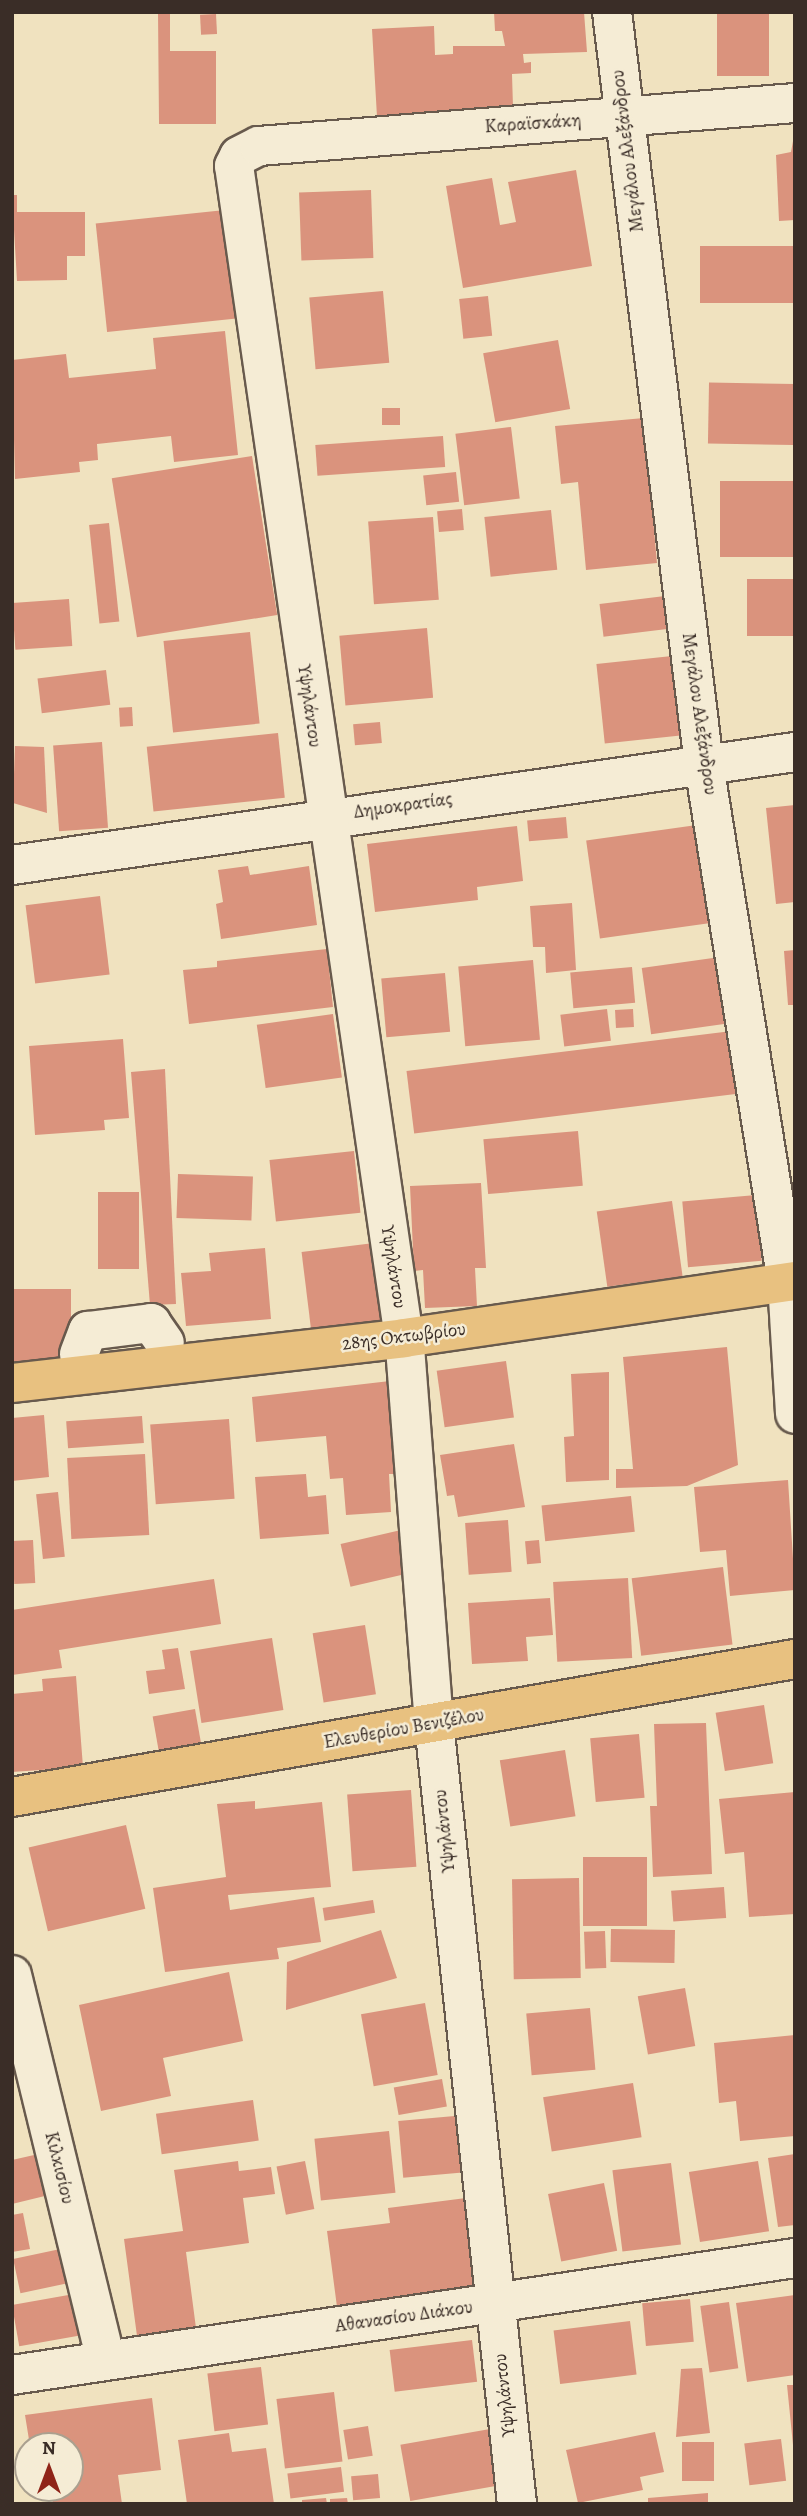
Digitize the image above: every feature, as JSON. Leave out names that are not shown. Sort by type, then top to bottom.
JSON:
[{"type":"main road","name":"28ης Οκτωβρίου","points":[[12,1382],[404,1338],[791,1281]]},
{"type":"main road","name":"Ελευθερίου Βενιζέλου","points":[[12,1797],[795,1659]]},
{"type":"street","name":"Μεγάλου Αλεξάνδρου","points":[[612,12],[704,765],[791,1281],[795,1414]]},
{"type":"street","name":"Καραϊσκάκη","points":[[272,145],[795,103]]},
{"type":"street","name":"Υψηλάντου","points":[[272,145],[248,149],[239,156],[233,178],[325,817],[404,1338],[434,1724],[517,2504]]},
{"type":"street","name":"Δημοκρατίας","points":[[12,865],[325,817],[795,752]]},
{"type":"street","points":[[79,1354],[88,1331],[151,1323],[165,1343]]},
{"type":"street","name":"Κιλκισίου","points":[[12,1975],[106,2360]]},
{"type":"street","name":"Αθανασίου Διάκου","points":[[12,2375],[795,2258]]},
{"type":"building","points":[[158,12],[170,12],[170,51],[216,51],[216,124],[159,124]]},
{"type":"building","points":[[494,12],[584,12],[587,52],[523,54],[524,63],[531,62],[531,73],[512,74],[513,107],[377,117],[372,29],[434,26],[435,55],[453,54],[453,46],[505,46],[502,31],[495,31]]},
{"type":"building","points":[[717,12],[769,12],[769,76],[717,76]]},
{"type":"building","points":[[216,14],[217,34],[201,35],[200,15]]},
{"type":"building","points":[[793,141],[795,220],[779,221],[776,155],[791,152]]},
{"type":"building","points":[[576,170],[592,266],[463,288],[446,186],[492,178],[500,225],[516,222],[508,182]]},
{"type":"building","points":[[371,190],[373,258],[301,260],[299,193]]},
{"type":"building","points":[[12,195],[17,195],[17,212],[85,212],[85,256],[67,256],[67,280],[17,281]]},
{"type":"building","points":[[225,210],[236,318],[107,332],[96,224]]},
{"type":"building","points":[[700,246],[795,246],[795,303],[700,303]]},
{"type":"building","points":[[383,291],[389,363],[316,369],[309,297]]},
{"type":"building","points":[[488,296],[492,336],[463,339],[459,299]]},
{"type":"building","points":[[225,331],[238,455],[174,462],[171,436],[97,444],[98,460],[79,462],[80,472],[15,479],[12,360],[66,354],[69,378],[156,369],[153,338]]},
{"type":"building","points":[[558,340],[570,409],[495,422],[483,353]]},
{"type":"building","points":[[709,382],[795,384],[794,445],[708,443]]},
{"type":"building","points":[[382,408],[400,408],[400,425],[382,425]]},
{"type":"building","points":[[644,418],[657,563],[586,570],[578,482],[561,484],[555,426]]},
{"type":"building","points":[[511,427],[520,498],[464,505],[455,434]]},
{"type":"building","points":[[443,436],[445,467],[317,476],[315,445]]},
{"type":"building","points":[[252,456],[277,615],[137,637],[112,478]]},
{"type":"building","points":[[456,472],[459,502],[426,505],[423,475]]},
{"type":"building","points":[[720,481],[795,481],[795,557],[720,557]]},
{"type":"building","points":[[462,509],[464,530],[439,532],[437,511]]},
{"type":"building","points":[[551,510],[557,570],[491,577],[484,517]]},
{"type":"building","points":[[433,517],[439,600],[374,604],[368,522]]},
{"type":"building","points":[[109,523],[119,621],[99,624],[89,525]]},
{"type":"building","points":[[747,579],[795,579],[795,636],[747,636]]},
{"type":"building","points":[[665,596],[669,629],[604,637],[599,604]]},
{"type":"building","points":[[69,599],[72,646],[15,650],[12,603]]},
{"type":"building","points":[[427,628],[433,698],[345,705],[339,636]]},
{"type":"building","points":[[250,632],[260,723],[173,733],[163,641]]},
{"type":"building","points":[[672,656],[680,736],[605,744],[596,664]]},
{"type":"building","points":[[106,670],[110,705],[42,713],[38,678]]},
{"type":"building","points":[[132,707],[133,726],[120,727],[119,708]]},
{"type":"building","points":[[380,722],[382,743],[355,745],[353,724]]},
{"type":"building","points":[[278,733],[285,798],[154,811],[147,747]]},
{"type":"building","points":[[102,742],[108,828],[59,831],[53,745]]},
{"type":"building","points":[[15,746],[44,747],[47,813],[13,803]]},
{"type":"building","points":[[795,805],[795,902],[776,904],[766,808]]},
{"type":"building","points":[[566,817],[568,838],[529,841],[527,820]]},
{"type":"building","points":[[704,824],[718,922],[600,939],[586,841]]},
{"type":"building","points":[[517,826],[523,881],[477,887],[478,900],[375,912],[367,844]]},
{"type":"building","points":[[248,866],[250,875],[309,866],[317,925],[221,939],[216,904],[223,902],[218,870]]},
{"type":"building","points":[[100,896],[110,974],[35,984],[26,905]]},
{"type":"building","points":[[572,903],[576,970],[546,973],[545,947],[533,947],[530,906]]},
{"type":"building","points":[[327,949],[333,1007],[189,1024],[183,970],[217,967],[217,961]]},
{"type":"building","points":[[795,950],[795,1005],[788,1005],[784,951]]},
{"type":"building","points":[[720,957],[729,1023],[651,1034],[642,968]]},
{"type":"building","points":[[533,960],[540,1040],[465,1046],[458,967]]},
{"type":"building","points":[[632,967],[635,1003],[573,1008],[570,972]]},
{"type":"building","points":[[445,973],[450,1032],[386,1037],[381,979]]},
{"type":"building","points":[[607,1009],[611,1041],[564,1046],[560,1015]]},
{"type":"building","points":[[633,1009],[634,1027],[616,1028],[615,1010]]},
{"type":"building","points":[[333,1014],[342,1077],[266,1088],[257,1025]]},
{"type":"building","points":[[740,1030],[748,1093],[414,1133],[407,1071]]},
{"type":"building","points":[[123,1039],[129,1118],[104,1120],[105,1130],[35,1135],[29,1046]]},
{"type":"building","points":[[165,1069],[176,1304],[150,1305],[131,1072]]},
{"type":"building","points":[[578,1131],[583,1186],[488,1194],[483,1139]]},
{"type":"building","points":[[354,1151],[360,1213],[276,1222],[269,1160]]},
{"type":"building","points":[[178,1174],[253,1177],[251,1221],[176,1218]]},
{"type":"building","points":[[481,1183],[486,1268],[475,1268],[477,1306],[425,1308],[423,1270],[414,1271],[410,1186]]},
{"type":"building","points":[[98,1192],[139,1192],[139,1269],[98,1269]]},
{"type":"building","points":[[756,1195],[762,1261],[688,1267],[682,1201]]},
{"type":"building","points":[[672,1201],[683,1276],[607,1287],[597,1212]]},
{"type":"building","points":[[374,1243],[384,1328],[312,1337],[302,1252]]},
{"type":"building","points":[[265,1248],[271,1319],[186,1326],[181,1273],[211,1271],[209,1253]]},
{"type":"building","points":[[12,1289],[71,1289],[71,1365],[12,1365]]},
{"type":"building","points":[[727,1347],[738,1465],[687,1486],[616,1488],[616,1469],[633,1469],[623,1357]]},
{"type":"building","points":[[506,1361],[514,1417],[445,1427],[437,1371]]},
{"type":"building","points":[[609,1372],[609,1480],[566,1482],[564,1437],[574,1436],[571,1374]]},
{"type":"building","points":[[390,1381],[398,1474],[389,1474],[391,1512],[346,1515],[343,1478],[330,1479],[326,1436],[256,1442],[252,1397]]},
{"type":"building","points":[[44,1415],[49,1477],[12,1481],[12,1418]]},
{"type":"building","points":[[142,1416],[144,1443],[68,1448],[66,1421]]},
{"type":"building","points":[[229,1419],[235,1499],[156,1504],[150,1425]]},
{"type":"building","points":[[514,1444],[525,1507],[458,1517],[454,1495],[447,1496],[440,1455]]},
{"type":"building","points":[[145,1454],[149,1535],[71,1539],[67,1458]]},
{"type":"building","points":[[306,1474],[308,1497],[326,1495],[329,1534],[260,1539],[255,1477]]},
{"type":"building","points":[[788,1480],[795,1590],[730,1596],[726,1550],[700,1552],[694,1487]]},
{"type":"building","points":[[58,1492],[65,1557],[43,1559],[36,1494]]},
{"type":"building","points":[[631,1496],[635,1532],[545,1541],[541,1505]]},
{"type":"building","points":[[508,1520],[512,1572],[469,1575],[465,1523]]},
{"type":"building","points":[[401,1530],[411,1573],[350,1587],[341,1544]]},
{"type":"building","points":[[33,1540],[35,1583],[14,1584],[12,1541]]},
{"type":"building","points":[[539,1540],[541,1563],[527,1564],[525,1541]]},
{"type":"building","points":[[723,1567],[733,1644],[641,1656],[632,1578]]},
{"type":"building","points":[[628,1578],[632,1658],[557,1662],[553,1582]]},
{"type":"building","points":[[214,1579],[221,1624],[59,1650],[62,1668],[12,1675],[12,1610]]},
{"type":"building","points":[[550,1598],[553,1635],[526,1637],[528,1661],[472,1664],[468,1603]]},
{"type":"building","points":[[365,1625],[376,1694],[324,1702],[313,1633]]},
{"type":"building","points":[[272,1638],[283,1710],[201,1723],[190,1651]]},
{"type":"building","points":[[178,1648],[185,1689],[149,1694],[146,1671],[165,1669],[162,1650]]},
{"type":"building","points":[[76,1676],[83,1767],[12,1772],[12,1694],[43,1691],[42,1679]]},
{"type":"building","points":[[764,1705],[773,1763],[725,1771],[716,1713]]},
{"type":"building","points":[[195,1709],[201,1744],[159,1752],[153,1716]]},
{"type":"building","points":[[706,1723],[712,1874],[653,1877],[650,1806],[657,1806],[654,1724]]},
{"type":"building","points":[[639,1734],[645,1798],[596,1802],[590,1738]]},
{"type":"building","points":[[565,1750],[575,1816],[510,1826],[500,1760]]},
{"type":"building","points":[[411,1790],[416,1867],[353,1871],[347,1794]]},
{"type":"building","points":[[795,1792],[795,1914],[749,1917],[744,1852],[725,1854],[719,1799]]},
{"type":"building","points":[[255,1801],[255,1809],[322,1802],[331,1887],[228,1895],[230,1910],[314,1897],[321,1942],[277,1948],[279,1959],[165,1972],[153,1888],[226,1877],[217,1804]]},
{"type":"building","points":[[126,1825],[145,1909],[48,1931],[29,1847]]},
{"type":"building","points":[[583,1857],[647,1857],[647,1926],[583,1926]]},
{"type":"building","points":[[579,1878],[581,1978],[514,1979],[512,1879]]},
{"type":"building","points":[[724,1887],[726,1918],[673,1922],[671,1891]]},
{"type":"building","points":[[373,1900],[375,1913],[325,1921],[323,1908]]},
{"type":"building","points":[[611,1929],[675,1930],[674,1963],[610,1962]]},
{"type":"building","points":[[381,1930],[397,1978],[286,2010],[287,1962]]},
{"type":"building","points":[[605,1931],[606,1968],[585,1969],[584,1932]]},
{"type":"building","points":[[229,1972],[243,2041],[163,2058],[171,2096],[101,2111],[79,2005]]},
{"type":"building","points":[[685,1988],[695,2046],[648,2054],[638,1996]]},
{"type":"building","points":[[425,2003],[438,2075],[374,2086],[361,2014]]},
{"type":"building","points":[[590,2008],[595,2070],[532,2075],[526,2014]]},
{"type":"building","points":[[795,2035],[795,2136],[740,2141],[736,2101],[719,2103],[714,2043]]},
{"type":"building","points":[[442,2079],[447,2107],[399,2115],[394,2088]]},
{"type":"building","points":[[633,2083],[642,2137],[552,2152],[543,2097]]},
{"type":"building","points":[[253,2100],[259,2141],[162,2154],[156,2114]]},
{"type":"building","points":[[466,2115],[471,2172],[403,2178],[398,2121]]},
{"type":"building","points":[[389,2131],[395,2193],[321,2200],[314,2139]]},
{"type":"building","points":[[43,2153],[53,2194],[12,2204],[12,2160]]},
{"type":"building","points":[[795,2154],[795,2225],[778,2227],[768,2158]]},
{"type":"building","points":[[238,2161],[239,2171],[271,2167],[275,2194],[243,2198],[249,2243],[186,2252],[196,2328],[137,2336],[124,2239],[183,2231],[174,2170]]},
{"type":"building","points":[[305,2161],[314,2209],[286,2215],[277,2167]]},
{"type":"building","points":[[758,2161],[769,2231],[700,2242],[689,2172]]},
{"type":"building","points":[[671,2163],[681,2244],[622,2252],[612,2170]]},
{"type":"building","points":[[604,2183],[617,2251],[561,2262],[548,2194]]},
{"type":"building","points":[[466,2198],[478,2289],[337,2307],[327,2231],[390,2223],[388,2208]]},
{"type":"building","points":[[23,2213],[30,2249],[12,2252],[12,2215]]},
{"type":"building","points":[[65,2248],[72,2282],[20,2293],[13,2259]]},
{"type":"building","points":[[74,2294],[81,2335],[19,2346],[12,2305]]},
{"type":"building","points":[[795,2295],[795,2375],[747,2382],[736,2303]]},
{"type":"building","points":[[690,2299],[694,2342],[646,2346],[642,2303]]},
{"type":"building","points":[[729,2302],[738,2368],[710,2372],[700,2306]]},
{"type":"building","points":[[630,2321],[637,2375],[560,2384],[554,2330]]},
{"type":"building","points":[[472,2340],[477,2382],[395,2392],[390,2350]]},
{"type":"building","points":[[261,2367],[268,2425],[214,2431],[207,2374]]},
{"type":"building","points":[[702,2368],[710,2433],[676,2437],[681,2369]]},
{"type":"building","points":[[787,2385],[795,2385],[795,2445],[793,2445]]},
{"type":"building","points":[[334,2392],[343,2461],[285,2469],[276,2399]]},
{"type":"building","points":[[152,2398],[161,2470],[118,2475],[122,2504],[53,2504],[84,2502],[84,2432],[28,2432],[25,2415]]},
{"type":"building","points":[[368,2426],[373,2456],[348,2460],[343,2430]]},
{"type":"building","points":[[490,2429],[500,2485],[410,2501],[400,2445]]},
{"type":"building","points":[[655,2432],[664,2472],[640,2477],[643,2490],[578,2503],[566,2450]]},
{"type":"building","points":[[229,2433],[232,2452],[266,2448],[274,2504],[187,2504],[178,2440]]},
{"type":"building","points":[[781,2439],[786,2481],[749,2485],[744,2444]]},
{"type":"building","points":[[682,2442],[714,2442],[714,2481],[682,2481]]},
{"type":"building","points":[[341,2467],[344,2492],[290,2498],[287,2474]]},
{"type":"building","points":[[378,2474],[380,2498],[353,2500],[351,2476]]},
{"type":"building","points":[[708,2493],[708,2504],[648,2504],[648,2498]]},
{"type":"building","points":[[326,2498],[327,2504],[302,2504],[302,2500]]},
{"type":"building","points":[[347,2498],[348,2504],[330,2504],[330,2499]]}]
